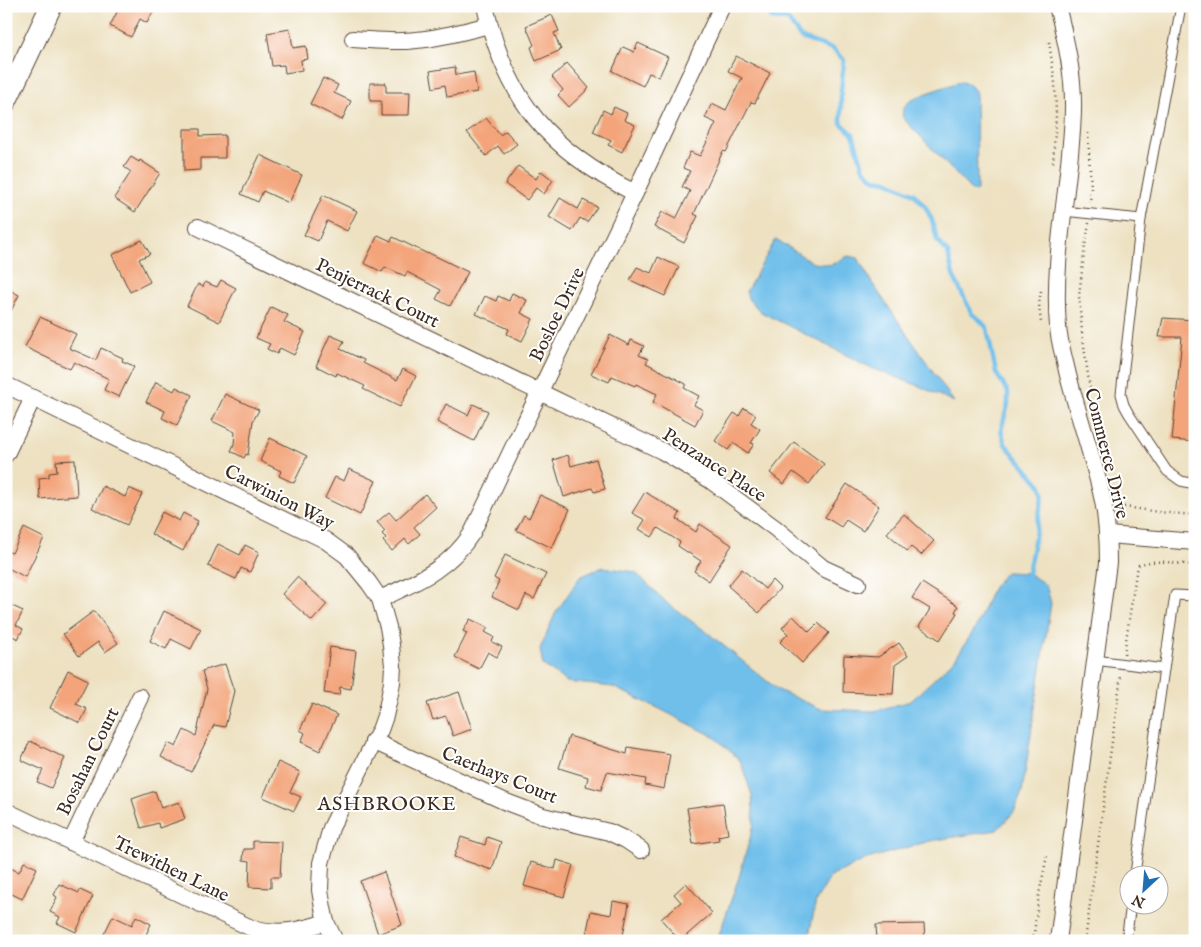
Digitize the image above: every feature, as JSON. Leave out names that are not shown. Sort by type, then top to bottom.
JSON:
[{"type":"street","points":[[6,101],[51,6]]},
{"type":"street","points":[[485,6],[489,25],[504,67],[523,102],[535,119],[560,146],[577,159],[606,178],[636,193]]},
{"type":"street","name":"Bosloe Drive","points":[[380,598],[426,577],[446,563],[468,540],[636,193],[722,6]]},
{"type":"street","name":"Commerce Drive","points":[[1057,6],[1068,56],[1073,110],[1056,286],[1058,329],[1072,392],[1101,493],[1108,535],[1108,563],[1058,941]]},
{"type":"street","points":[[354,39],[416,40],[435,38],[489,25]]},
{"type":"street","name":"Penjerrack Court","points":[[198,227],[540,392]]},
{"type":"street","name":"Carwinion Way","points":[[7,385],[325,540],[346,556],[365,577],[380,598],[392,645],[393,666],[390,699],[374,741],[331,828],[326,840],[321,863],[320,890],[326,922],[335,941]]},
{"type":"street","name":"Penzance Place","points":[[540,392],[662,450],[717,486],[775,528],[823,568],[858,584]]},
{"type":"street","points":[[6,454],[33,398]]},
{"type":"street","points":[[1108,535],[1195,542]]},
{"type":"street","name":"Bosahan Court","points":[[71,842],[140,698]]},
{"type":"street","name":"Caerhays Court","points":[[374,741],[506,802],[543,816],[609,832],[641,850]]},
{"type":"street","name":"Trewithen Lane","points":[[6,811],[249,927],[262,931],[285,932],[326,922]]},
{"type":"lane","points":[[1181,6],[1141,220],[1121,394],[1129,414],[1167,471],[1181,481],[1195,484]]},
{"type":"lane","points":[[1064,211],[1141,220]]},
{"type":"lane","points":[[1137,864],[1175,595],[1195,596]]},
{"type":"lane","points":[[1095,660],[1164,669]]},
{"type":"lane","points":[[1126,941],[1130,914]]},
{"type":"path","points":[[1088,132],[1091,189],[1090,214],[1079,296],[1091,399]]},
{"type":"path","points":[[1119,504],[1119,506],[1195,515]]},
{"type":"path","points":[[1085,941],[1136,573],[1139,565],[1146,562],[1195,565]]},
{"type":"path","points":[[1034,941],[1039,894],[1047,856]]},
{"type":"water","points":[[959,82],[968,83],[976,92],[976,192],[972,191],[903,118],[903,110],[909,102]]},
{"type":"water","points":[[776,239],[813,263],[831,265],[848,256],[858,258],[872,283],[954,402],[872,368],[761,312],[749,300],[746,292]]},
{"type":"water","points":[[603,567],[635,572],[669,605],[708,633],[778,690],[821,709],[874,711],[911,701],[955,659],[975,629],[993,587],[1006,572],[1028,573],[1046,585],[1051,603],[1022,792],[1014,812],[997,830],[930,841],[867,859],[831,876],[816,901],[808,941],[717,941],[739,877],[754,824],[752,795],[740,760],[713,736],[658,708],[613,687],[567,682],[543,665],[540,649],[555,614],[580,577]]},
{"type":"building","points":[[120,6],[156,6],[147,23],[140,19],[131,37],[110,26]]},
{"type":"building","points":[[552,15],[559,31],[554,33],[561,50],[536,61],[531,47],[534,45],[526,26]]},
{"type":"building","points":[[290,29],[293,48],[306,46],[308,59],[301,60],[302,70],[285,73],[284,65],[272,66],[267,33]]},
{"type":"building","points":[[638,43],[668,57],[659,77],[649,73],[643,86],[612,71],[623,47],[634,52]]},
{"type":"building","points":[[736,56],[770,73],[755,103],[751,102],[726,152],[723,151],[694,214],[698,216],[684,243],[654,227],[662,212],[676,219],[690,191],[682,187],[690,171],[683,168],[690,152],[700,156],[716,123],[705,118],[712,103],[726,110],[742,78],[728,71]]},
{"type":"building","points":[[567,63],[589,88],[569,107],[558,95],[563,90],[552,77]]},
{"type":"building","points":[[455,67],[456,75],[474,72],[477,92],[447,97],[445,85],[433,88],[430,71]]},
{"type":"building","points":[[323,78],[338,85],[334,93],[351,101],[342,120],[310,104]]},
{"type":"building","points":[[370,83],[386,83],[386,92],[410,92],[409,115],[381,115],[381,101],[370,101]]},
{"type":"building","points":[[614,107],[627,113],[624,120],[635,125],[622,152],[608,145],[611,140],[593,132],[603,110],[611,114]]},
{"type":"building","points":[[486,118],[500,135],[506,131],[517,144],[504,154],[498,146],[486,156],[467,132]]},
{"type":"building","points":[[184,129],[200,129],[200,136],[225,135],[225,158],[200,158],[200,170],[184,171]]},
{"type":"building","points":[[260,155],[302,175],[289,203],[263,191],[258,202],[241,194]]},
{"type":"building","points":[[131,157],[139,162],[140,160],[160,173],[135,212],[114,198],[131,172],[124,167]]},
{"type":"building","points":[[518,166],[536,179],[541,171],[553,180],[544,194],[536,188],[527,200],[505,184]]},
{"type":"building","points":[[323,195],[357,211],[347,231],[327,221],[318,241],[304,235]]},
{"type":"building","points":[[560,198],[578,209],[583,200],[597,207],[587,222],[580,218],[572,231],[549,217]]},
{"type":"building","points":[[378,235],[391,241],[393,237],[468,272],[450,306],[436,299],[441,290],[407,272],[405,276],[385,267],[382,272],[364,263]]},
{"type":"building","points":[[142,240],[150,254],[139,259],[150,282],[130,292],[112,255]]},
{"type":"building","points":[[658,257],[679,267],[665,296],[630,280],[637,267],[651,273]]},
{"type":"building","points":[[221,280],[236,288],[219,322],[187,306],[198,284],[203,287],[205,282],[217,287]]},
{"type":"building","points":[[6,288],[19,295],[6,321]]},
{"type":"building","points":[[512,293],[527,300],[521,313],[533,319],[522,341],[507,334],[509,329],[476,314],[485,296],[496,301],[498,296],[509,301]]},
{"type":"building","points":[[271,307],[288,315],[284,322],[305,332],[294,355],[280,348],[277,354],[267,349],[270,344],[256,338]]},
{"type":"building","points":[[40,317],[76,334],[69,348],[96,360],[101,348],[123,358],[122,361],[134,366],[119,397],[104,390],[109,379],[74,362],[70,369],[25,347]]},
{"type":"building","points":[[1163,318],[1195,320],[1195,442],[1172,440],[1182,337],[1159,337]]},
{"type":"building","points":[[330,335],[344,341],[340,349],[364,360],[363,363],[397,380],[403,369],[416,376],[400,407],[363,389],[365,386],[337,373],[336,376],[316,366]]},
{"type":"building","points":[[610,335],[629,345],[631,340],[644,346],[639,355],[648,359],[646,363],[686,384],[684,388],[699,396],[694,405],[703,410],[695,425],[653,402],[657,394],[612,376],[609,382],[591,374]]},
{"type":"building","points":[[156,382],[174,391],[176,387],[192,395],[177,425],[162,418],[165,411],[146,402]]},
{"type":"building","points":[[225,394],[259,410],[253,421],[248,455],[246,454],[244,458],[231,451],[235,432],[212,421]]},
{"type":"building","points":[[446,404],[468,415],[473,404],[488,411],[474,441],[437,422]]},
{"type":"building","points":[[744,408],[756,415],[751,423],[760,429],[751,443],[754,444],[748,453],[733,443],[728,450],[715,441],[734,413],[739,416]]},
{"type":"building","points":[[270,438],[307,456],[294,483],[279,476],[281,471],[260,461]]},
{"type":"building","points":[[794,442],[824,464],[809,484],[793,472],[784,484],[770,473]]},
{"type":"building","points":[[568,455],[571,466],[596,459],[605,489],[594,492],[592,488],[564,497],[553,460]]},
{"type":"building","points":[[75,460],[77,496],[40,499],[39,478],[49,477],[49,473],[57,472],[56,461]]},
{"type":"building","points":[[349,469],[376,481],[360,515],[325,498],[335,477],[344,481]]},
{"type":"building","points":[[847,484],[879,506],[863,531],[846,520],[841,527],[825,517]]},
{"type":"building","points":[[103,486],[125,497],[129,488],[142,494],[127,525],[92,508]]},
{"type":"building","points":[[645,492],[680,513],[677,519],[696,532],[700,524],[732,545],[709,581],[694,571],[701,561],[678,546],[680,542],[658,528],[652,537],[639,529],[645,520],[632,513]]},
{"type":"building","points":[[425,494],[436,507],[414,527],[420,534],[409,544],[405,539],[392,551],[383,541],[386,538],[382,534],[385,531],[377,522],[389,512],[396,520]]},
{"type":"building","points":[[540,495],[570,509],[552,548],[516,530],[524,515],[529,518]]},
{"type":"building","points":[[162,512],[179,521],[183,513],[198,521],[183,551],[151,534]]},
{"type":"building","points":[[904,514],[934,541],[921,555],[911,547],[907,551],[887,533]]},
{"type":"building","points":[[24,528],[44,538],[25,577],[6,567],[6,551],[12,553]]},
{"type":"building","points":[[218,544],[240,555],[245,545],[259,552],[250,572],[241,568],[236,579],[208,566]]},
{"type":"building","points":[[505,555],[546,574],[534,599],[526,595],[519,610],[492,597],[499,581],[494,578]]},
{"type":"building","points":[[742,569],[765,589],[772,580],[780,588],[759,613],[728,586]]},
{"type":"building","points":[[297,577],[327,604],[312,621],[282,594]]},
{"type":"building","points":[[922,583],[958,606],[955,612],[957,613],[940,640],[919,627],[930,609],[912,598]]},
{"type":"building","points":[[6,603],[23,611],[16,625],[23,629],[18,639],[11,635],[6,645]]},
{"type":"building","points":[[94,611],[118,643],[105,652],[98,642],[79,656],[63,634]]},
{"type":"building","points":[[164,611],[201,629],[191,649],[171,639],[166,649],[150,641]]},
{"type":"building","points":[[793,616],[809,632],[818,623],[829,633],[802,663],[780,642],[788,634],[782,628]]},
{"type":"building","points":[[470,619],[488,628],[485,632],[494,637],[492,642],[502,647],[497,657],[488,652],[479,669],[455,657],[467,633],[463,631]]},
{"type":"building","points":[[899,643],[908,656],[895,665],[893,694],[843,692],[844,655],[878,657]]},
{"type":"building","points":[[330,647],[356,651],[351,689],[340,687],[339,695],[324,693]]},
{"type":"building","points":[[225,664],[234,691],[225,727],[214,725],[191,772],[161,757],[168,743],[176,747],[184,730],[196,736],[207,689],[202,671]]},
{"type":"building","points":[[68,670],[88,680],[76,704],[87,709],[80,723],[50,708]]},
{"type":"building","points":[[459,692],[472,729],[453,736],[446,716],[433,720],[427,703]]},
{"type":"building","points":[[312,704],[337,715],[320,751],[301,742],[305,733],[300,730]]},
{"type":"building","points":[[569,736],[627,754],[628,747],[670,754],[664,789],[645,785],[646,779],[607,772],[601,790],[586,786],[588,777],[559,768]]},
{"type":"building","points":[[30,741],[65,758],[51,788],[37,782],[43,770],[21,760]]},
{"type":"building","points":[[278,762],[300,772],[290,792],[301,797],[294,811],[263,797]]},
{"type":"building","points":[[155,791],[161,808],[179,802],[185,819],[159,828],[158,823],[141,828],[132,799]]},
{"type":"building","points":[[723,803],[728,834],[718,836],[719,840],[693,844],[687,808]]},
{"type":"building","points":[[461,837],[485,845],[487,837],[501,842],[492,870],[454,857]]},
{"type":"building","points":[[253,841],[282,842],[280,877],[271,877],[271,888],[249,887],[250,861],[243,860],[244,849],[253,849]]},
{"type":"building","points":[[557,860],[573,865],[564,897],[524,886],[531,862],[555,869]]},
{"type":"building","points":[[24,862],[37,868],[22,899],[6,891],[6,866],[19,872]]},
{"type":"building","points":[[384,872],[402,925],[378,934],[360,881]]},
{"type":"building","points":[[686,883],[712,913],[680,941],[661,919],[681,902],[674,894]]},
{"type":"building","points":[[59,884],[79,893],[80,890],[93,896],[76,932],[57,923],[60,917],[50,912],[57,897],[54,895]]},
{"type":"building","points":[[613,901],[629,904],[622,941],[586,935],[591,911],[611,915]]},
{"type":"building","points":[[113,916],[132,925],[136,916],[151,924],[143,941],[108,941],[102,938]]},
{"type":"building","points":[[924,924],[925,941],[877,941],[876,925]]},
{"type":"waterway","points":[[761,6],[772,18],[788,20],[801,38],[833,49],[844,60],[841,91],[841,123],[853,134],[863,168],[874,179],[887,181],[914,194],[925,206],[932,220],[937,240],[948,253],[953,275],[972,314],[987,328],[996,373],[1008,392],[1008,404],[1001,430],[1005,444],[1041,486],[1043,494],[1028,573]]},
{"type":"district","name":"ASHBROOKE","points":[[387,803]]}]
